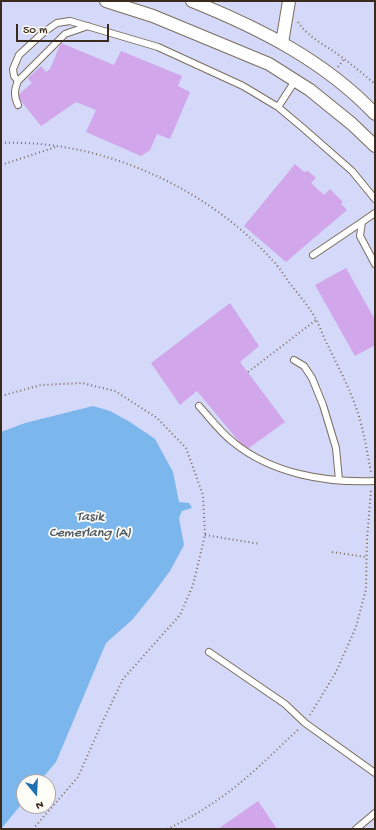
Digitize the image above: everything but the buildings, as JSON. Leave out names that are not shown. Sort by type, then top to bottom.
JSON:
[{"type":"street","points":[[106,1],[153,16],[269,64],[310,90],[352,124],[375,146]]},
{"type":"street","points":[[192,1],[228,16],[282,42],[328,73],[375,114]]},
{"type":"street","points":[[282,42],[289,1]]},
{"type":"lane","points":[[18,81],[14,76],[13,69],[19,55],[44,32],[57,23],[70,22],[88,26],[158,47],[244,86],[278,107],[352,171],[375,199]]},
{"type":"lane","points":[[18,105],[15,98],[14,88],[18,81],[65,34],[88,26]]},
{"type":"lane","points":[[278,107],[295,81]]},
{"type":"lane","points":[[313,256],[375,213]]},
{"type":"lane","points":[[362,222],[360,236],[375,264]]},
{"type":"lane","points":[[294,360],[304,366],[312,378],[323,405],[336,448],[339,480]]},
{"type":"lane","points":[[199,406],[232,442],[260,460],[292,473],[320,479],[373,481]]},
{"type":"lane","points":[[210,652],[286,704],[305,723],[375,773]]},
{"type":"lane","points":[[356,829],[375,813]]},
{"type":"path","points":[[297,16],[298,22],[303,29],[355,67],[375,84]]},
{"type":"path","points":[[1,143],[30,143],[58,146],[85,151],[125,163],[165,180],[216,210],[248,237],[273,261],[302,298],[316,320],[341,372],[358,414],[373,481],[366,556],[366,589],[356,627],[336,672],[305,723],[246,778],[221,798],[167,829]]},
{"type":"path","points":[[1,165],[58,146]]},
{"type":"path","points":[[248,372],[316,320]]},
{"type":"path","points":[[1,396],[41,385],[82,383],[115,391],[157,418],[186,448],[203,494],[205,535],[193,585],[180,615],[123,679],[78,777],[33,829]]},
{"type":"path","points":[[205,535],[260,544]]},
{"type":"path","points":[[332,552],[366,556]]},
{"type":"shaded area","points":[[1,1],[375,1],[375,829],[1,829]]},
{"type":"water","name":"Tasik Cemerlang (A)","points":[[93,406],[110,411],[130,422],[155,439],[173,472],[179,502],[189,503],[192,508],[182,511],[179,518],[184,545],[170,571],[132,620],[106,643],[56,762],[46,774],[16,774],[16,811],[1,829],[1,432],[25,423]]}]
